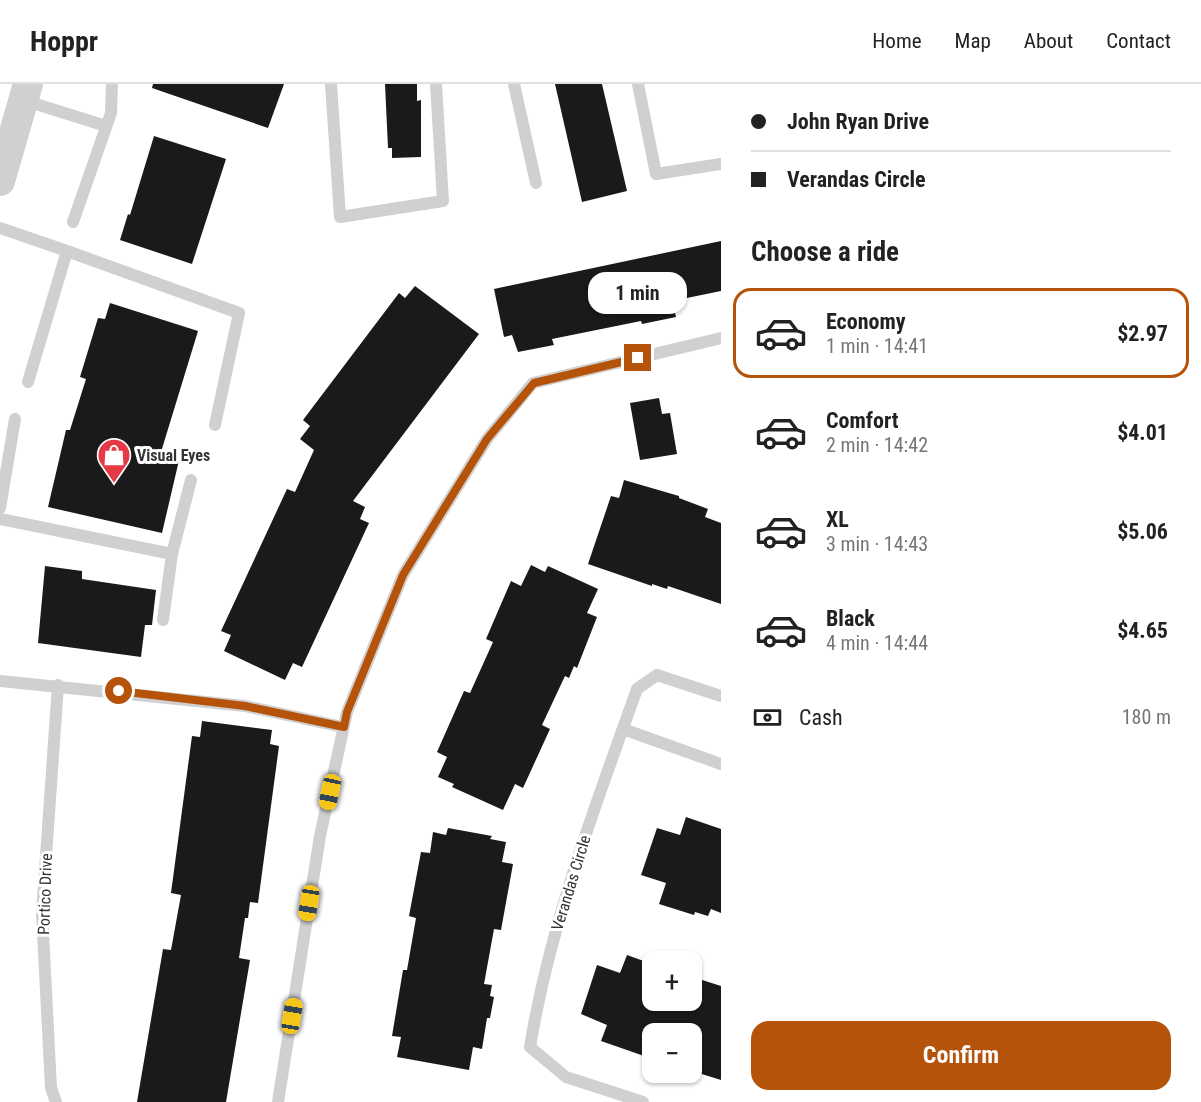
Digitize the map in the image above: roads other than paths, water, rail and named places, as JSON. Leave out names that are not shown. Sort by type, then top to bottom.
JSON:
[{"type":"street","points":[[0,179],[26,92]]},
{"type":"lane","points":[[73,222],[111,113],[112,84]]},
{"type":"lane","points":[[331,84],[340,217],[443,201],[436,84]]},
{"type":"lane","points":[[514,84],[536,183]]},
{"type":"lane","points":[[638,84],[656,174],[721,164]]},
{"type":"lane","points":[[26,92],[106,126]]},
{"type":"lane","points":[[0,228],[239,314],[215,425]]},
{"type":"lane","points":[[28,382],[67,251]]},
{"type":"lane","points":[[278,1102],[320,836],[347,712],[403,575],[487,439],[534,383],[721,338]]},
{"type":"lane","points":[[0,508],[15,419]]},
{"type":"lane","points":[[162,620],[172,554],[191,480]]},
{"type":"lane","points":[[0,519],[172,554]]},
{"type":"lane","name":"Verandas Circle","points":[[643,1102],[566,1077],[530,1047],[538,996],[572,871],[637,689],[657,675],[721,696]]},
{"type":"lane","points":[[0,681],[58,685],[245,706],[344,727]]},
{"type":"lane","name":"Portico Drive","points":[[56,1102],[51,1088],[42,913],[58,685]]},
{"type":"lane","points":[[623,729],[721,764]]},
{"type":"place","name":"Visual Eyes","points":[[114,484]]}]
